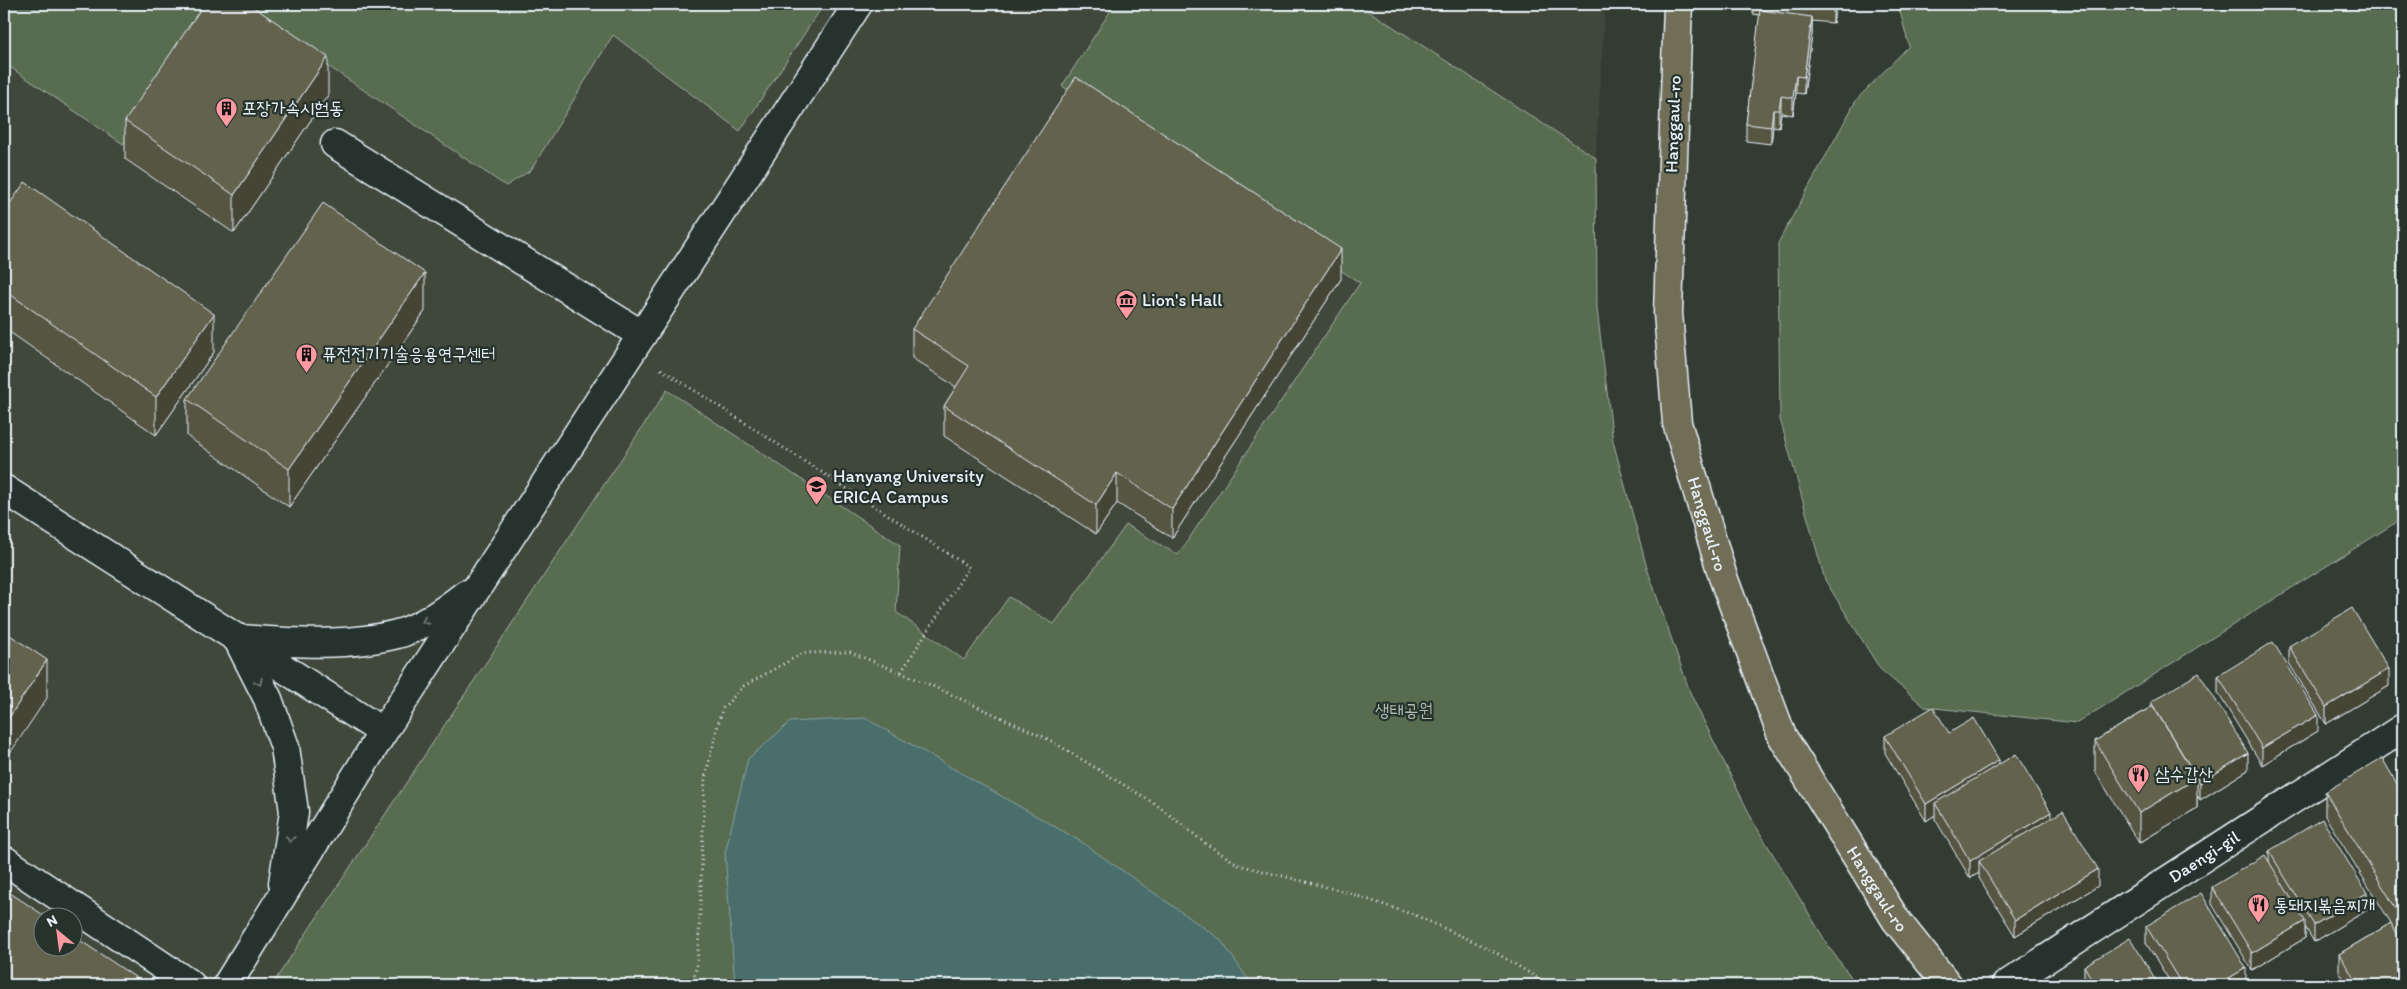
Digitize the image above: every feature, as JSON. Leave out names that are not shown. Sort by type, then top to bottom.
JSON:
[{"type":"main road","name":"Hanggaul-ro","points":[[1678,4],[1668,313],[1677,423],[1722,577],[1782,736],[1896,920],[1948,985]]},
{"type":"street","points":[[227,985],[383,732],[858,4]]},
{"type":"street","points":[[335,144],[637,343]]},
{"type":"street","points":[[4,489],[383,732]]},
{"type":"street","points":[[237,638],[319,642],[366,639],[402,633],[443,612],[480,584]]},
{"type":"street","points":[[237,638],[268,699],[285,747],[294,812],[281,897]]},
{"type":"street","name":"Daengi-gil","points":[[2006,985],[2403,728]]},
{"type":"street","points":[[4,860],[191,985]]},
{"type":"path","points":[[637,343],[969,566],[901,672]]},
{"type":"path","points":[[692,985],[697,965],[699,937],[705,778],[722,710],[744,686],[804,653],[850,652],[901,672],[1048,739],[1157,805],[1205,843],[1239,865],[1346,892],[1417,916],[1490,949],[1549,985]]},
{"type":"shaded area","name":"Hanyang University ERICA Campus","points":[[4,4],[1605,4],[1596,158],[1597,309],[1613,441],[1647,568],[1691,695],[1754,823],[1831,950],[1857,985],[4,985]]},
{"type":"green space","points":[[4,4],[212,4],[123,144],[4,63]]},
{"type":"green space","points":[[236,4],[824,4],[740,131],[613,35],[531,170],[506,186]]},
{"type":"green space","name":"생태공원","points":[[1115,4],[1358,4],[1596,158],[1597,309],[1613,441],[1647,568],[1691,695],[1754,823],[1831,950],[1857,985],[272,985],[667,390],[900,545],[896,612],[964,660],[1009,597],[1054,624],[1126,525],[1178,555],[1360,283],[1062,86]]},
{"type":"green space","points":[[1898,4],[2403,4],[2403,518],[2077,723],[1925,707],[1880,669],[1825,580],[1780,419],[1778,243],[1857,99],[1909,46]]},
{"type":"water","points":[[865,718],[1080,841],[1220,939],[1252,985],[735,985],[725,853],[748,759],[790,722]]},
{"type":"building","name":"포장가속시험동","points":[[204,4],[249,4],[328,57],[234,195],[125,121]]},
{"type":"building","points":[[1760,10],[1812,17],[1804,77],[1796,76],[1793,98],[1781,96],[1779,110],[1773,110],[1771,127],[1746,124]]},
{"type":"building","name":"Lion's Hall","points":[[1076,77],[1341,249],[1172,509],[1117,473],[1096,505],[944,406],[969,366],[912,329]]},
{"type":"building","points":[[25,182],[214,314],[156,397],[4,290],[4,212]]},
{"type":"building","name":"퓨전전기기술응용연구센터","points":[[323,203],[425,273],[289,469],[187,399]]},
{"type":"building","points":[[2352,608],[2389,669],[2326,707],[2289,646]]},
{"type":"building","points":[[4,631],[47,660],[4,725]]},
{"type":"building","points":[[2273,642],[2318,715],[2262,748],[2218,676]]},
{"type":"building","points":[[2199,673],[2248,753],[2200,783],[2151,702]]},
{"type":"building","points":[[2153,706],[2197,778],[2139,813],[2095,741]]},
{"type":"building","points":[[1933,707],[1949,733],[1974,718],[1999,760],[1926,804],[1885,736]]},
{"type":"building","points":[[2016,754],[2051,812],[1970,861],[1935,803]]},
{"type":"building","points":[[2382,758],[2403,794],[2403,920],[2325,792]]},
{"type":"building","points":[[2403,767],[2403,777],[2399,769]]},
{"type":"building","points":[[2063,811],[2098,869],[2015,920],[1979,861]]},
{"type":"building","points":[[2322,819],[2367,893],[2314,925],[2269,851]]},
{"type":"building","points":[[2265,855],[2305,921],[2252,953],[2212,887]]},
{"type":"building","points":[[4,889],[32,907],[32,956],[82,956],[82,942],[147,985],[4,985]]},
{"type":"building","points":[[2201,893],[2246,968],[2217,985],[2182,985],[2146,926]]},
{"type":"building","points":[[2391,923],[2403,944],[2403,985],[2358,985],[2339,954]]},
{"type":"building","points":[[2130,938],[2159,985],[2095,985],[2084,966]]},
{"type":"place","name":"포장가속시험동","points":[[226,127]]},
{"type":"place","name":"Lion's Hall","points":[[1126,319]]},
{"type":"place","name":"퓨전전기기술응용연구센터","points":[[306,373]]},
{"type":"place","name":"Hanyang University ERICA Campus","points":[[817,505]]},
{"type":"place","name":"삼수갑산","points":[[2139,793]]},
{"type":"place","name":"통돼지볶음찌개","points":[[2258,924]]}]
